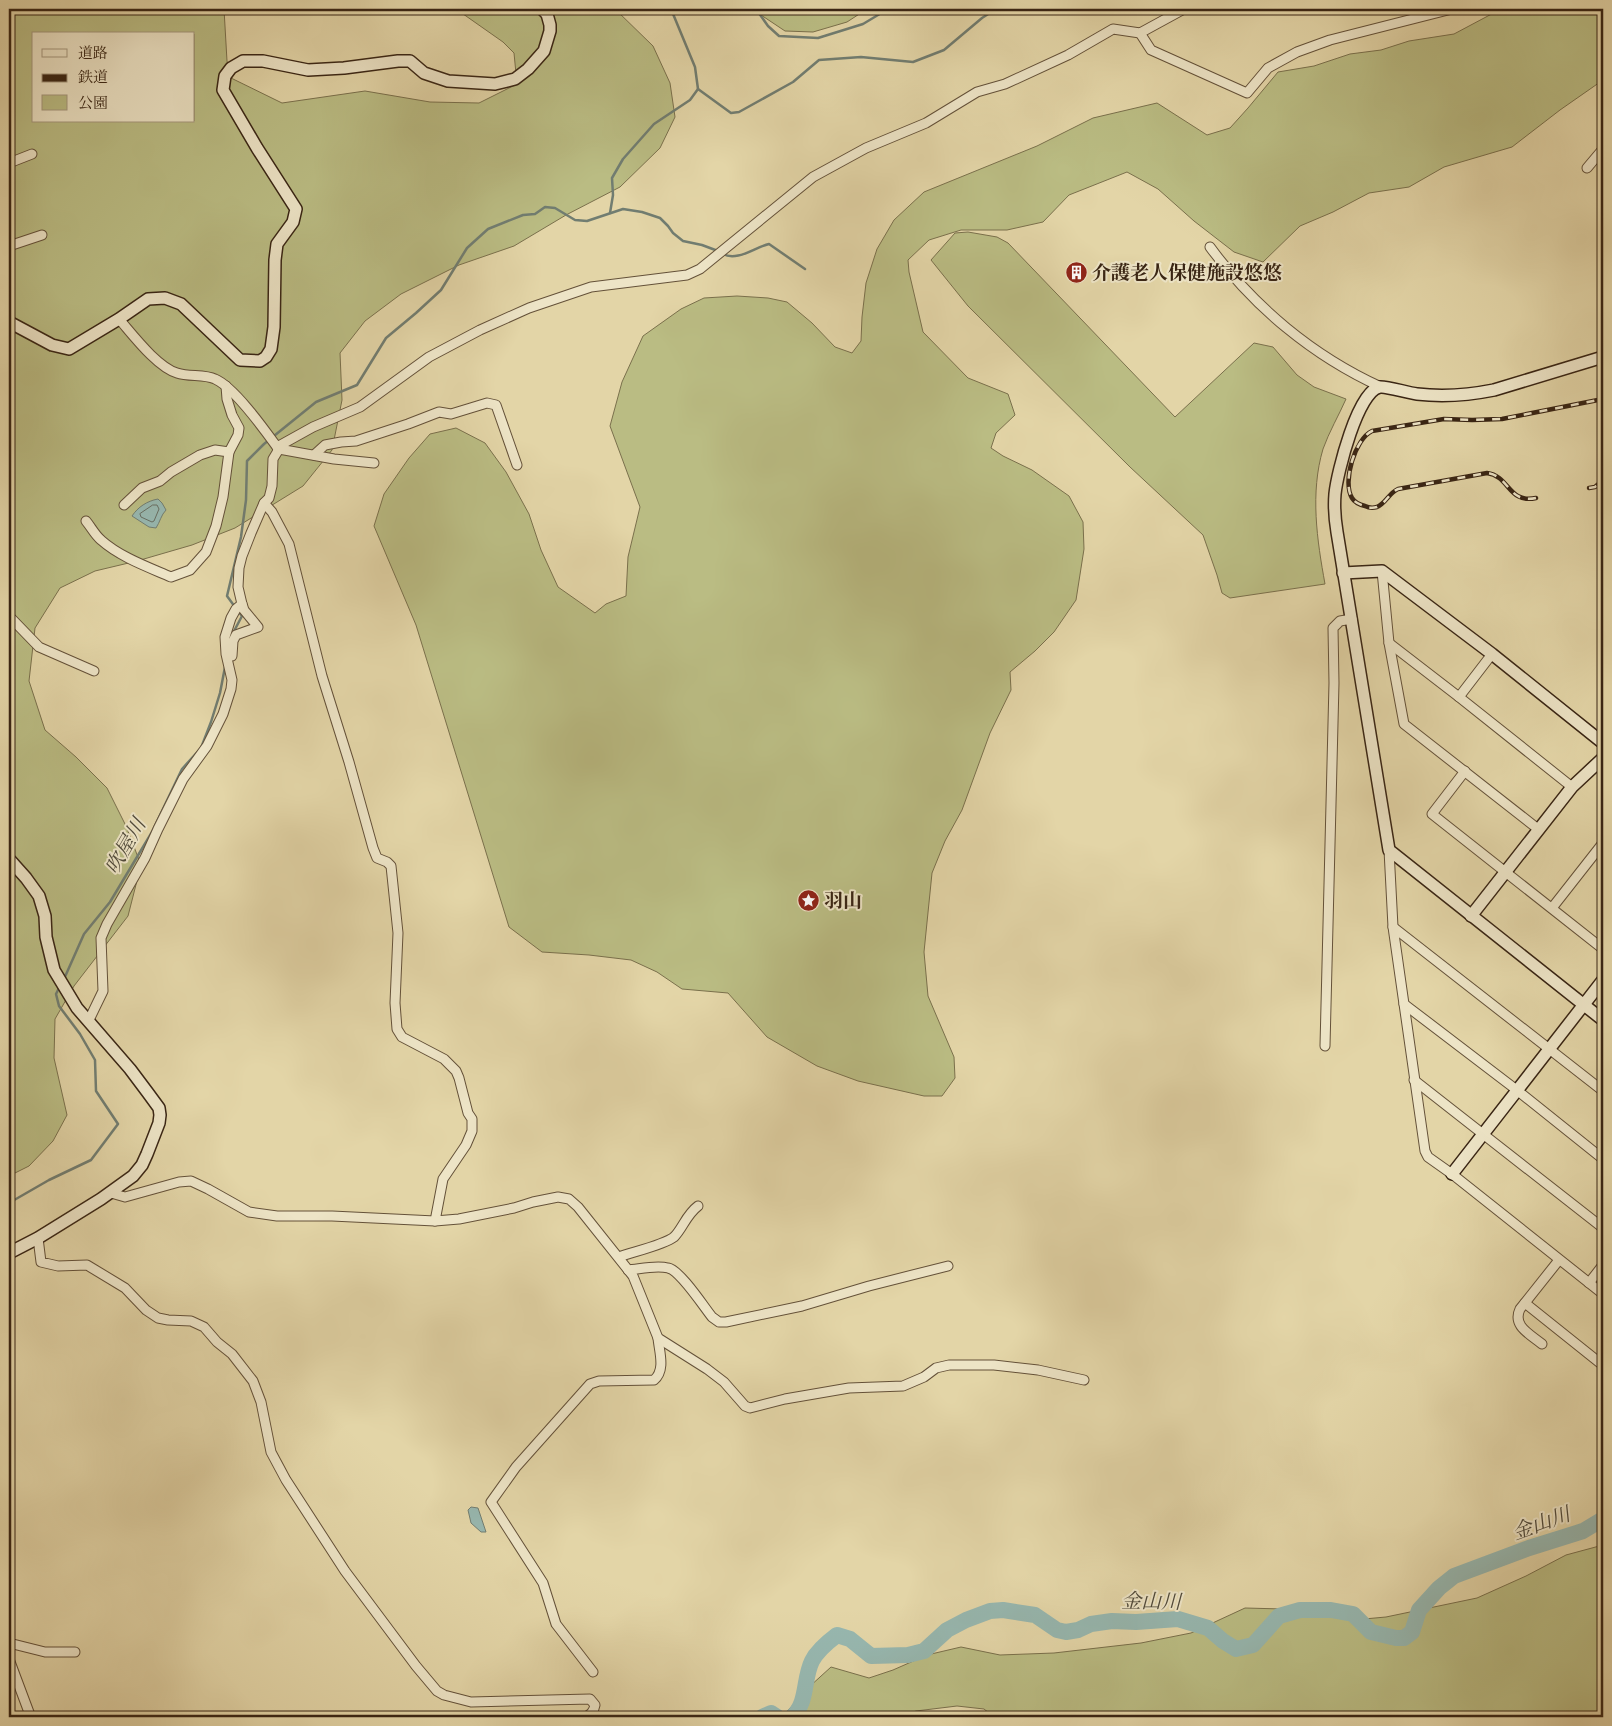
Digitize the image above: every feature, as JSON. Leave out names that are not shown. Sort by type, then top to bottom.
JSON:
[{"type":"street","points":[[9,322],[52,345],[69,349],[148,299],[165,298],[181,304],[240,360],[260,362],[271,349],[274,327],[277,244],[293,222],[296,209],[257,148],[224,90],[225,76],[231,68],[243,61],[263,61],[308,70],[410,61],[424,73],[448,81],[495,84],[515,79],[528,69],[544,51],[550,26],[548,14],[542,9]]},
{"type":"street","points":[[232,656],[233,641],[236,636],[253,630],[258,626],[244,610],[238,587],[238,577],[242,556],[264,503],[269,498],[272,486],[273,460],[278,448],[313,427],[360,406],[429,357],[480,330],[529,308],[591,287],[687,275],[700,269],[813,177],[866,148],[926,123],[977,92],[1005,84],[1068,55],[1113,29],[1140,33],[1184,9]]},
{"type":"street","points":[[1140,33],[1151,50],[1247,93],[1268,68],[1297,52],[1330,40],[1452,9]]},
{"type":"street","points":[[1587,168],[1603,149]]},
{"type":"street","points":[[9,163],[32,154]]},
{"type":"street","points":[[9,244],[42,235]]},
{"type":"street","points":[[1210,247],[1229,273],[1247,292],[1307,345],[1355,375],[1380,387],[1418,394],[1477,394],[1603,357]]},
{"type":"street","points":[[119,319],[141,345],[169,370],[179,374],[215,378],[226,386],[278,448],[334,460],[374,463]]},
{"type":"street","points":[[86,521],[100,539],[123,554],[154,570],[171,577],[190,570],[206,552],[216,526],[223,497],[229,452],[238,435],[239,428],[227,399],[226,386]]},
{"type":"street","points":[[1380,387],[1374,389],[1364,400],[1348,439],[1335,494],[1336,526],[1389,850],[1393,927],[1425,1151],[1428,1157],[1603,1294]]},
{"type":"street","points":[[314,455],[325,445],[356,441],[439,412],[451,414],[487,403],[496,405],[517,466]]},
{"type":"street","points":[[124,505],[142,488],[160,481],[171,472],[200,455],[215,450],[229,452]]},
{"type":"street","points":[[264,503],[272,512],[289,544],[322,676],[373,848],[377,858],[391,866],[398,933],[395,1003],[397,1028],[402,1037],[444,1059],[456,1070],[468,1114],[472,1119],[472,1131],[466,1145],[444,1179],[435,1221]]},
{"type":"street","points":[[1343,573],[1382,571],[1492,654],[1603,743]]},
{"type":"street","points":[[1382,571],[1388,643],[1404,724],[1538,830]]},
{"type":"street","points":[[89,1020],[103,991],[101,938],[107,924],[146,858],[183,779],[207,746],[223,714],[232,680],[226,654],[225,637],[236,609],[242,604]]},
{"type":"street","points":[[9,616],[39,647],[94,671]]},
{"type":"street","points":[[1324,1046],[1334,682],[1333,628],[1340,620],[1352,619]]},
{"type":"street","points":[[1388,643],[1572,787]]},
{"type":"street","points":[[1459,697],[1492,654]]},
{"type":"street","points":[[1471,916],[1572,787],[1603,758]]},
{"type":"street","points":[[1465,771],[1432,814],[1603,949]]},
{"type":"street","points":[[1552,908],[1603,843]]},
{"type":"street","points":[[1389,850],[1603,1020]]},
{"type":"street","points":[[9,859],[39,896],[45,916],[46,937],[54,970],[77,1008],[130,1069],[158,1108],[160,1115],[159,1123],[142,1165],[133,1176],[111,1193],[9,1254]]},
{"type":"street","points":[[1393,927],[1603,1091]]},
{"type":"street","points":[[1452,1174],[1603,980]]},
{"type":"street","points":[[1404,1004],[1603,1159]]},
{"type":"street","points":[[1414,1080],[1603,1228]]},
{"type":"street","points":[[111,1193],[125,1197],[180,1182],[191,1181],[249,1212],[277,1216],[332,1216],[435,1221],[459,1219],[558,1197],[569,1199],[578,1207],[633,1276],[658,1338],[661,1370],[654,1380],[599,1381],[590,1384],[516,1467],[491,1502],[543,1583],[556,1624],[593,1672]]},
{"type":"street","points":[[618,1256],[665,1241],[674,1236],[687,1216],[698,1206]]},
{"type":"street","points":[[38,1238],[41,1262],[58,1266],[88,1265],[125,1288],[146,1310],[158,1318],[191,1321],[204,1327],[217,1342],[232,1354],[254,1380],[261,1402],[271,1452],[286,1480],[345,1570],[416,1666],[437,1691],[444,1695],[471,1702],[590,1699],[594,1708],[592,1713],[584,1717]]},
{"type":"street","points":[[1542,1344],[1520,1326],[1517,1319],[1518,1314],[1524,1303],[1559,1260]]},
{"type":"street","points":[[1589,1283],[1603,1265]]},
{"type":"street","points":[[628,1270],[662,1268],[673,1270],[712,1317],[718,1322],[726,1322],[802,1306],[868,1286],[948,1266]]},
{"type":"street","points":[[1524,1303],[1600,1363],[1603,1359]]},
{"type":"street","points":[[658,1338],[707,1369],[724,1382],[745,1406],[750,1408],[785,1399],[849,1388],[903,1386],[924,1378],[936,1368],[949,1365],[994,1365],[1038,1370],[1084,1380]]},
{"type":"street","points":[[9,1643],[45,1652],[75,1652]]},
{"type":"street","points":[[9,1659],[30,1715]]},
{"type":"green space","points":[[9,9],[224,9],[227,61],[231,78],[282,103],[365,91],[430,102],[479,103],[517,84],[514,53],[503,42],[456,9],[615,9],[653,46],[670,83],[675,117],[660,148],[620,187],[566,215],[514,246],[459,265],[401,294],[365,321],[340,353],[342,400],[332,450],[303,486],[235,528],[192,545],[95,571],[60,588],[35,628],[29,681],[45,730],[107,788],[126,826],[141,865],[128,916],[74,986],[55,1019],[54,1058],[67,1115],[53,1141],[29,1166],[9,1176]]},
{"type":"green space","points":[[752,9],[867,9],[847,22],[813,32],[785,31]]},
{"type":"green space","points":[[1501,9],[1603,9],[1603,80],[1512,147],[1444,167],[1409,187],[1369,193],[1333,212],[1300,226],[1263,262],[1234,252],[1194,221],[1158,189],[1127,172],[1069,195],[1043,222],[1007,230],[961,230],[929,240],[908,260],[923,332],[968,378],[1008,394],[1015,415],[996,433],[991,448],[1032,470],[1069,496],[1083,522],[1084,549],[1076,600],[1054,632],[1010,672],[1011,690],[990,733],[962,810],[945,841],[932,873],[924,952],[928,996],[954,1057],[955,1078],[942,1096],[924,1096],[858,1081],[817,1066],[767,1037],[728,993],[682,989],[657,972],[631,960],[542,952],[509,927],[416,625],[374,526],[384,494],[409,458],[430,434],[456,428],[485,443],[506,472],[529,514],[541,550],[558,587],[595,613],[606,604],[626,596],[628,557],[640,507],[610,426],[622,382],[643,336],[681,309],[704,298],[737,296],[768,298],[787,302],[812,323],[835,347],[852,353],[861,341],[866,283],[877,249],[894,220],[924,192],[1037,146],[1093,118],[1157,103],[1207,135],[1230,128],[1278,72],[1314,66],[1350,54],[1381,50],[1409,41],[1454,34]]},
{"type":"green space","points":[[968,232],[997,237],[1008,243],[1175,417],[1254,343],[1273,347],[1297,375],[1314,387],[1346,399],[1323,449],[1317,482],[1317,534],[1325,584],[1230,598],[1222,593],[1203,535],[1130,467],[968,306],[931,260],[955,233]]},
{"type":"green space","points":[[1603,1545],[1603,1717],[994,1717],[984,1709],[957,1706],[916,1711],[897,1717],[782,1717],[809,1687],[831,1667],[869,1678],[927,1655],[961,1647],[1000,1655],[1054,1653],[1141,1643],[1191,1633],[1245,1608],[1283,1609],[1364,1619],[1386,1617],[1477,1598],[1526,1576],[1566,1555]]},
{"type":"water","points":[[158,499],[166,510],[156,528],[149,527],[132,516],[143,505]]},
{"type":"water","points":[[471,1507],[478,1508],[486,1532],[481,1532],[471,1523],[468,1510]]},
{"type":"waterway","points":[[610,213],[613,195],[612,178],[623,159],[654,124],[690,100],[698,89],[695,67],[671,9]]},
{"type":"waterway","points":[[673,13],[679,9]]},
{"type":"waterway","points":[[756,9],[768,26],[779,36],[818,38],[863,24],[888,9]]},
{"type":"waterway","points":[[698,89],[731,113],[739,112],[793,82],[819,60],[861,57],[913,62],[944,50],[982,18],[996,9]]},
{"type":"waterway","points":[[235,607],[227,596],[241,537],[246,500],[247,461],[264,444],[316,402],[357,385],[386,338],[441,290],[467,248],[488,229],[523,215],[535,214],[545,207],[555,208],[575,220],[587,221],[623,209],[642,212],[660,218],[683,241],[718,251]]},
{"type":"waterway","points":[[723,254],[728,256],[740,255],[769,244],[805,269]]},
{"type":"waterway","name":"吹屋川","points":[[233,633],[242,616],[238,611]]},
{"type":"waterway","name":"吹屋川","points":[[64,979],[84,934],[110,902],[152,832],[182,769],[201,748],[220,693],[225,667]]},
{"type":"waterway","name":"吹屋川","points":[[9,1203],[49,1180],[91,1160],[118,1124],[96,1091],[95,1060],[80,1034],[59,1006],[56,994],[60,986]]},
{"type":"waterway","name":"金山川","points":[[792,1717],[801,1705],[809,1668],[814,1657],[837,1635],[850,1639],[871,1656],[908,1655],[924,1651],[947,1630],[966,1620],[990,1611],[1003,1610],[1035,1615],[1057,1630],[1066,1632],[1078,1630],[1091,1624],[1112,1621],[1136,1622],[1178,1619],[1208,1628],[1236,1649],[1253,1645],[1279,1616],[1300,1610],[1331,1610],[1353,1614],[1371,1632],[1404,1638],[1412,1632],[1419,1610],[1439,1588],[1454,1576],[1529,1548],[1583,1531],[1603,1519]]},
{"type":"waterway","name":"金山川","points":[[762,1717],[771,1713],[777,1717]]},
{"type":"railway","points":[[1536,498],[1527,499],[1514,494],[1495,475],[1487,473],[1398,489],[1380,505],[1370,507],[1358,504],[1352,498],[1349,491],[1349,472],[1360,443],[1372,431],[1444,419],[1502,419],[1603,399]]},
{"type":"railway","points":[[1589,488],[1595,487],[1603,480]]},
{"type":"place","name":"介護老人保健施設悠悠","points":[[1076,272]]},
{"type":"place","name":"羽山","points":[[808,900]]}]
